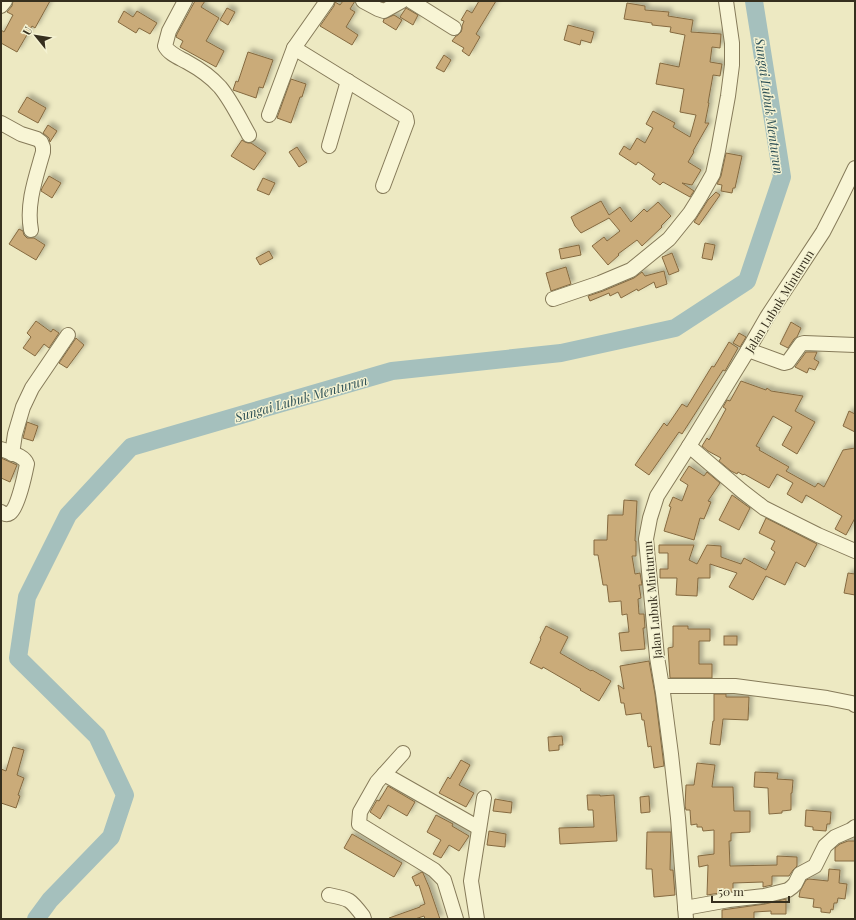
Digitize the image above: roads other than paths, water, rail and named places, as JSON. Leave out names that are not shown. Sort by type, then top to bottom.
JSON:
[{"type":"street","points":[[1,6],[5,1]]},
{"type":"street","points":[[185,1],[170,31],[165,46],[169,52],[189,63],[220,86],[249,135]]},
{"type":"street","points":[[269,114],[294,48],[328,1]]},
{"type":"street","points":[[363,1],[380,11],[384,11],[402,1]]},
{"type":"street","points":[[410,1],[454,28]]},
{"type":"street","points":[[553,299],[631,270],[669,239],[690,213],[700,197],[713,174],[728,96],[732,65],[732,43],[726,1]]},
{"type":"street","points":[[294,48],[407,118],[407,122],[383,186]]},
{"type":"street","points":[[329,146],[348,81]]},
{"type":"street","points":[[1,123],[21,134],[37,139],[41,142],[43,147],[43,152],[32,189],[29,220],[31,230]]},
{"type":"street","name":"Jalan Lubuk Minturun","points":[[685,914],[678,811],[672,754],[657,657],[646,538],[650,518],[657,496],[767,317],[823,232],[855,168]]},
{"type":"street","points":[[1,512],[9,514],[12,512],[21,492],[27,464],[21,456],[7,452],[15,434],[23,407],[32,388],[68,335]]},
{"type":"street","points":[[748,350],[786,363],[801,344],[804,343],[855,345]]},
{"type":"street","points":[[689,446],[764,508],[818,535],[855,551]]},
{"type":"street","points":[[662,686],[735,686],[827,698],[852,703],[855,705]]},
{"type":"street","points":[[403,753],[377,782],[360,812],[359,824],[434,870],[444,880],[456,919]]},
{"type":"street","points":[[384,774],[479,828]]},
{"type":"street","points":[[477,919],[471,881],[484,798]]},
{"type":"street","points":[[685,914],[729,900],[764,896],[788,890],[795,884],[800,874],[815,866],[825,846],[835,837],[852,830],[855,827]]},
{"type":"street","points":[[329,895],[345,898],[351,901],[364,919]]},
{"type":"waterway","name":"Sungai Lubuk Menturun","points":[[36,919],[50,900],[111,837],[125,795],[97,736],[18,658],[27,597],[68,515],[131,447],[392,371],[561,353],[675,328],[747,281],[782,177],[754,1]]}]
